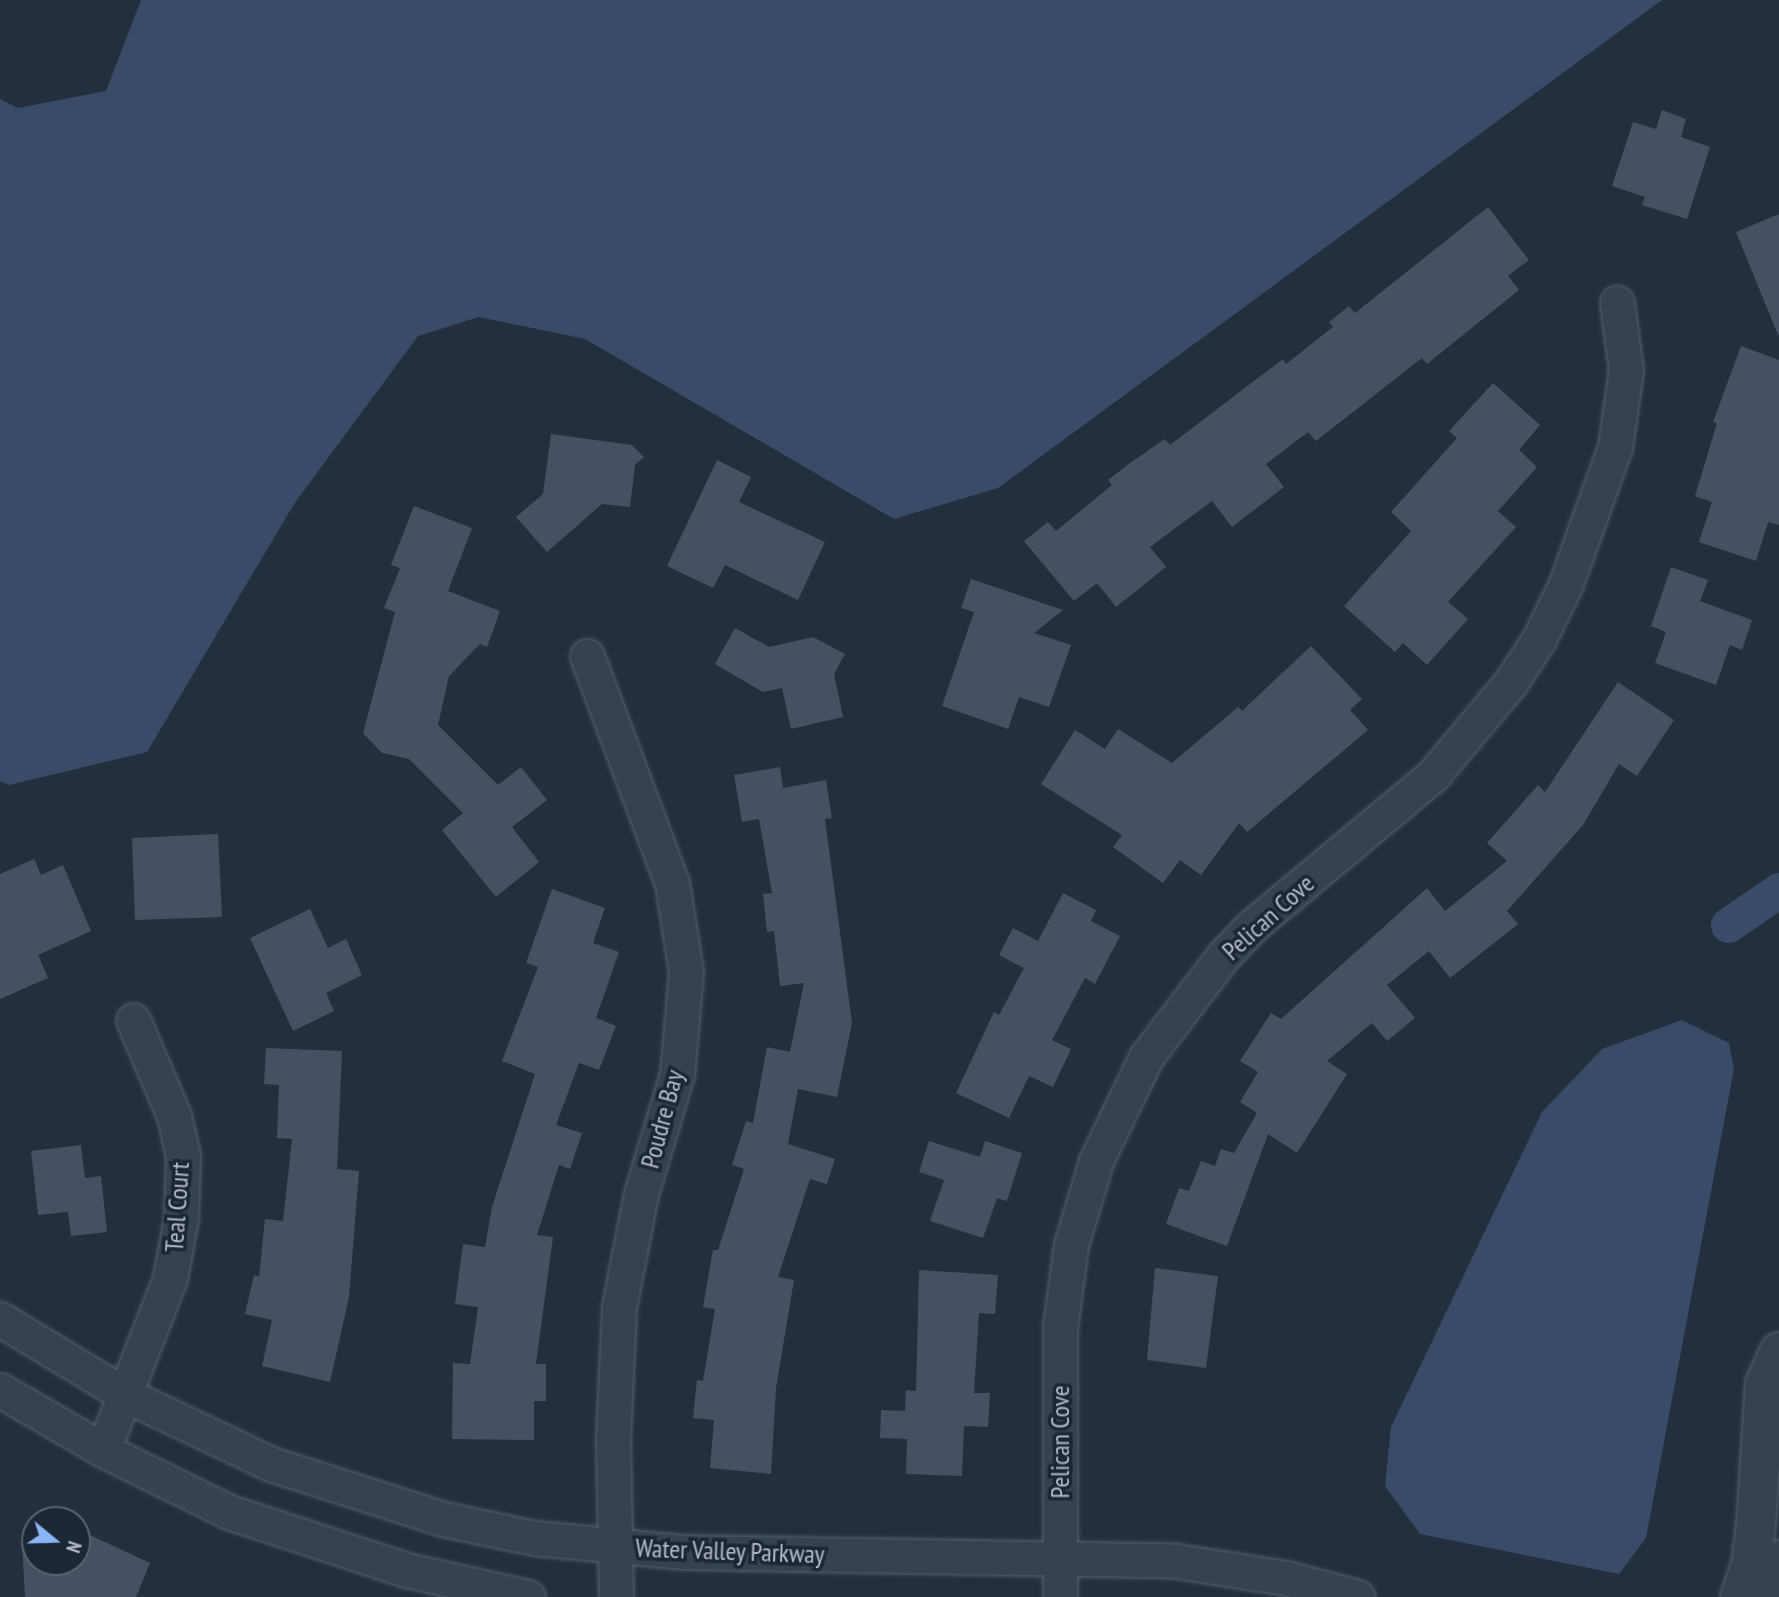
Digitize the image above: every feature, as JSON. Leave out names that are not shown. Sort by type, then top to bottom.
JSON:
[{"type":"street","name":"Pelican Cove","points":[[1060,1597],[1060,1327],[1071,1245],[1096,1161],[1125,1095],[1173,1016],[1224,955],[1252,926],[1433,775],[1504,692],[1539,639],[1565,586],[1615,447],[1626,370],[1617,303]]},
{"type":"street","name":"Poudre Bay","points":[[587,656],[672,883],[686,972],[677,1074],[641,1194],[622,1283],[613,1441],[616,1597]]},
{"type":"street","name":"Teal Court","points":[[124,1394],[170,1278],[182,1206],[183,1156],[174,1116],[133,1020]]},
{"type":"street","name":"Water Valley Parkway","points":[[0,1319],[124,1394],[271,1464],[374,1499],[535,1538],[615,1548],[684,1552],[1059,1556],[1176,1561],[1238,1569],[1358,1597]]},
{"type":"street","points":[[1740,1597],[1751,1565],[1756,1526],[1765,1384],[1779,1352]]},
{"type":"street","points":[[0,1390],[103,1450],[229,1512],[325,1547],[406,1570],[528,1597]]},
{"type":"street","points":[[103,1450],[124,1394]]},
{"type":"street","points":[[1775,1597],[1779,1560]]},
{"type":"water","points":[[141,0],[1662,0],[998,488],[894,519],[585,339],[479,317],[418,336],[294,504],[147,752],[9,785],[0,781],[0,99],[18,108],[106,91]]},
{"type":"water","points":[[1682,1020],[1729,1043],[1734,1069],[1646,1538],[1619,1574],[1420,1534],[1385,1486],[1391,1427],[1542,1112],[1602,1049]]},
{"type":"building","points":[[1662,110],[1686,119],[1681,137],[1710,147],[1687,219],[1642,205],[1645,197],[1612,186],[1633,122],[1656,129]]},
{"type":"building","points":[[1488,207],[1529,260],[1508,276],[1519,290],[1427,364],[1422,358],[1316,441],[1308,432],[1266,464],[1284,487],[1232,527],[1212,501],[1150,547],[1166,567],[1116,607],[1097,583],[1074,601],[1024,541],[1048,522],[1056,531],[1112,485],[1108,480],[1130,463],[1165,439],[1170,445],[1283,359],[1286,364],[1333,327],[1329,322],[1349,306],[1355,313]]},
{"type":"building","points":[[1779,214],[1779,335],[1778,335],[1736,232]]},
{"type":"building","points":[[1741,346],[1779,360],[1779,525],[1768,522],[1756,561],[1699,542],[1712,502],[1695,496],[1717,423],[1713,422]]},
{"type":"building","points":[[1493,383],[1540,425],[1519,450],[1537,467],[1498,511],[1516,527],[1448,602],[1468,619],[1427,665],[1403,643],[1395,652],[1344,606],[1411,531],[1391,512],[1457,438],[1449,431]]},
{"type":"building","points":[[551,434],[632,445],[644,457],[635,465],[630,507],[602,504],[547,552],[516,517],[543,494]]},
{"type":"building","points":[[717,460],[751,477],[739,502],[825,542],[798,600],[725,565],[713,588],[667,566]]},
{"type":"building","points":[[414,506],[472,528],[448,591],[500,611],[487,647],[480,644],[449,676],[438,725],[498,785],[521,767],[547,800],[512,827],[539,862],[496,897],[442,830],[463,813],[409,759],[382,753],[363,733],[395,612],[384,608],[400,568],[391,565]]},
{"type":"building","points":[[1671,567],[1708,580],[1700,601],[1752,620],[1742,650],[1730,645],[1716,685],[1655,663],[1666,632],[1651,626]]},
{"type":"building","points":[[971,579],[1063,610],[1034,633],[1071,645],[1049,707],[1019,697],[1008,729],[942,706],[974,612],[961,608]]},
{"type":"building","points":[[735,628],[769,647],[813,637],[845,654],[834,674],[843,717],[791,729],[782,688],[763,692],[715,664]]},
{"type":"building","points":[[1311,646],[1362,699],[1350,710],[1368,730],[1247,832],[1239,823],[1201,875],[1180,860],[1163,883],[1113,847],[1122,835],[1041,784],[1075,730],[1105,749],[1118,729],[1172,763],[1238,707],[1242,711]]},
{"type":"building","points":[[1618,682],[1674,720],[1637,776],[1619,764],[1583,825],[1507,911],[1518,924],[1450,978],[1429,951],[1387,985],[1415,1018],[1387,1041],[1372,1023],[1327,1061],[1347,1074],[1297,1153],[1268,1134],[1227,1246],[1166,1224],[1179,1188],[1189,1191],[1201,1161],[1215,1166],[1221,1149],[1234,1153],[1257,1113],[1240,1102],[1258,1072],[1240,1061],[1271,1013],[1281,1019],[1427,888],[1445,911],[1507,861],[1487,843],[1538,785],[1545,792]]},
{"type":"building","points":[[780,767],[783,788],[826,780],[832,818],[825,819],[852,1023],[837,1097],[798,1089],[788,1144],[835,1159],[827,1184],[810,1179],[778,1277],[794,1280],[776,1388],[771,1474],[710,1468],[714,1420],[693,1418],[697,1380],[703,1381],[715,1309],[703,1307],[713,1250],[718,1250],[744,1169],[732,1165],[746,1121],[753,1123],[767,1047],[790,1052],[804,983],[780,986],[774,931],[767,932],[763,894],[772,893],[759,819],[742,822],[734,775]]},
{"type":"building","points":[[218,834],[222,917],[135,920],[132,838]]},
{"type":"building","points":[[34,859],[41,875],[63,865],[91,931],[38,955],[48,978],[0,999],[0,874]]},
{"type":"building","points":[[552,889],[605,908],[593,943],[619,952],[596,1018],[616,1026],[599,1070],[579,1063],[556,1125],[582,1133],[570,1169],[559,1165],[537,1235],[553,1237],[536,1364],[546,1364],[546,1401],[534,1401],[534,1440],[452,1439],[453,1363],[470,1364],[478,1307],[455,1304],[463,1244],[485,1247],[492,1207],[535,1074],[502,1061],[538,967],[526,963]]},
{"type":"building","points":[[1063,893],[1096,910],[1091,921],[1120,936],[1095,984],[1085,978],[1052,1040],[1071,1049],[1053,1087],[1029,1076],[1009,1118],[956,1093],[994,1012],[999,1015],[1024,968],[999,955],[1013,928],[1038,941]]},
{"type":"building","points":[[310,909],[328,948],[346,939],[362,975],[326,993],[334,1011],[293,1031],[250,938]]},
{"type":"building","points":[[266,1048],[342,1051],[337,1169],[359,1171],[349,1297],[330,1382],[262,1366],[272,1320],[245,1314],[254,1275],[259,1277],[265,1219],[283,1221],[292,1139],[277,1138],[279,1085],[264,1084]]},
{"type":"building","points":[[929,1141],[980,1157],[985,1141],[1022,1153],[1007,1201],[997,1198],[983,1238],[930,1221],[944,1180],[919,1172]]},
{"type":"building","points":[[81,1145],[85,1178],[101,1176],[107,1232],[71,1236],[68,1212],[38,1215],[31,1151]]},
{"type":"building","points":[[1155,1268],[1218,1276],[1206,1368],[1147,1360]]},
{"type":"building","points":[[919,1270],[998,1275],[995,1314],[979,1313],[974,1393],[990,1393],[988,1427],[964,1426],[962,1476],[906,1474],[907,1439],[880,1438],[881,1410],[905,1411],[906,1390],[916,1391]]},
{"type":"building","points":[[91,1536],[150,1563],[136,1597],[25,1597],[24,1576],[91,1576]]},
{"type":"waterway","points":[[1728,925],[1779,890]]}]
